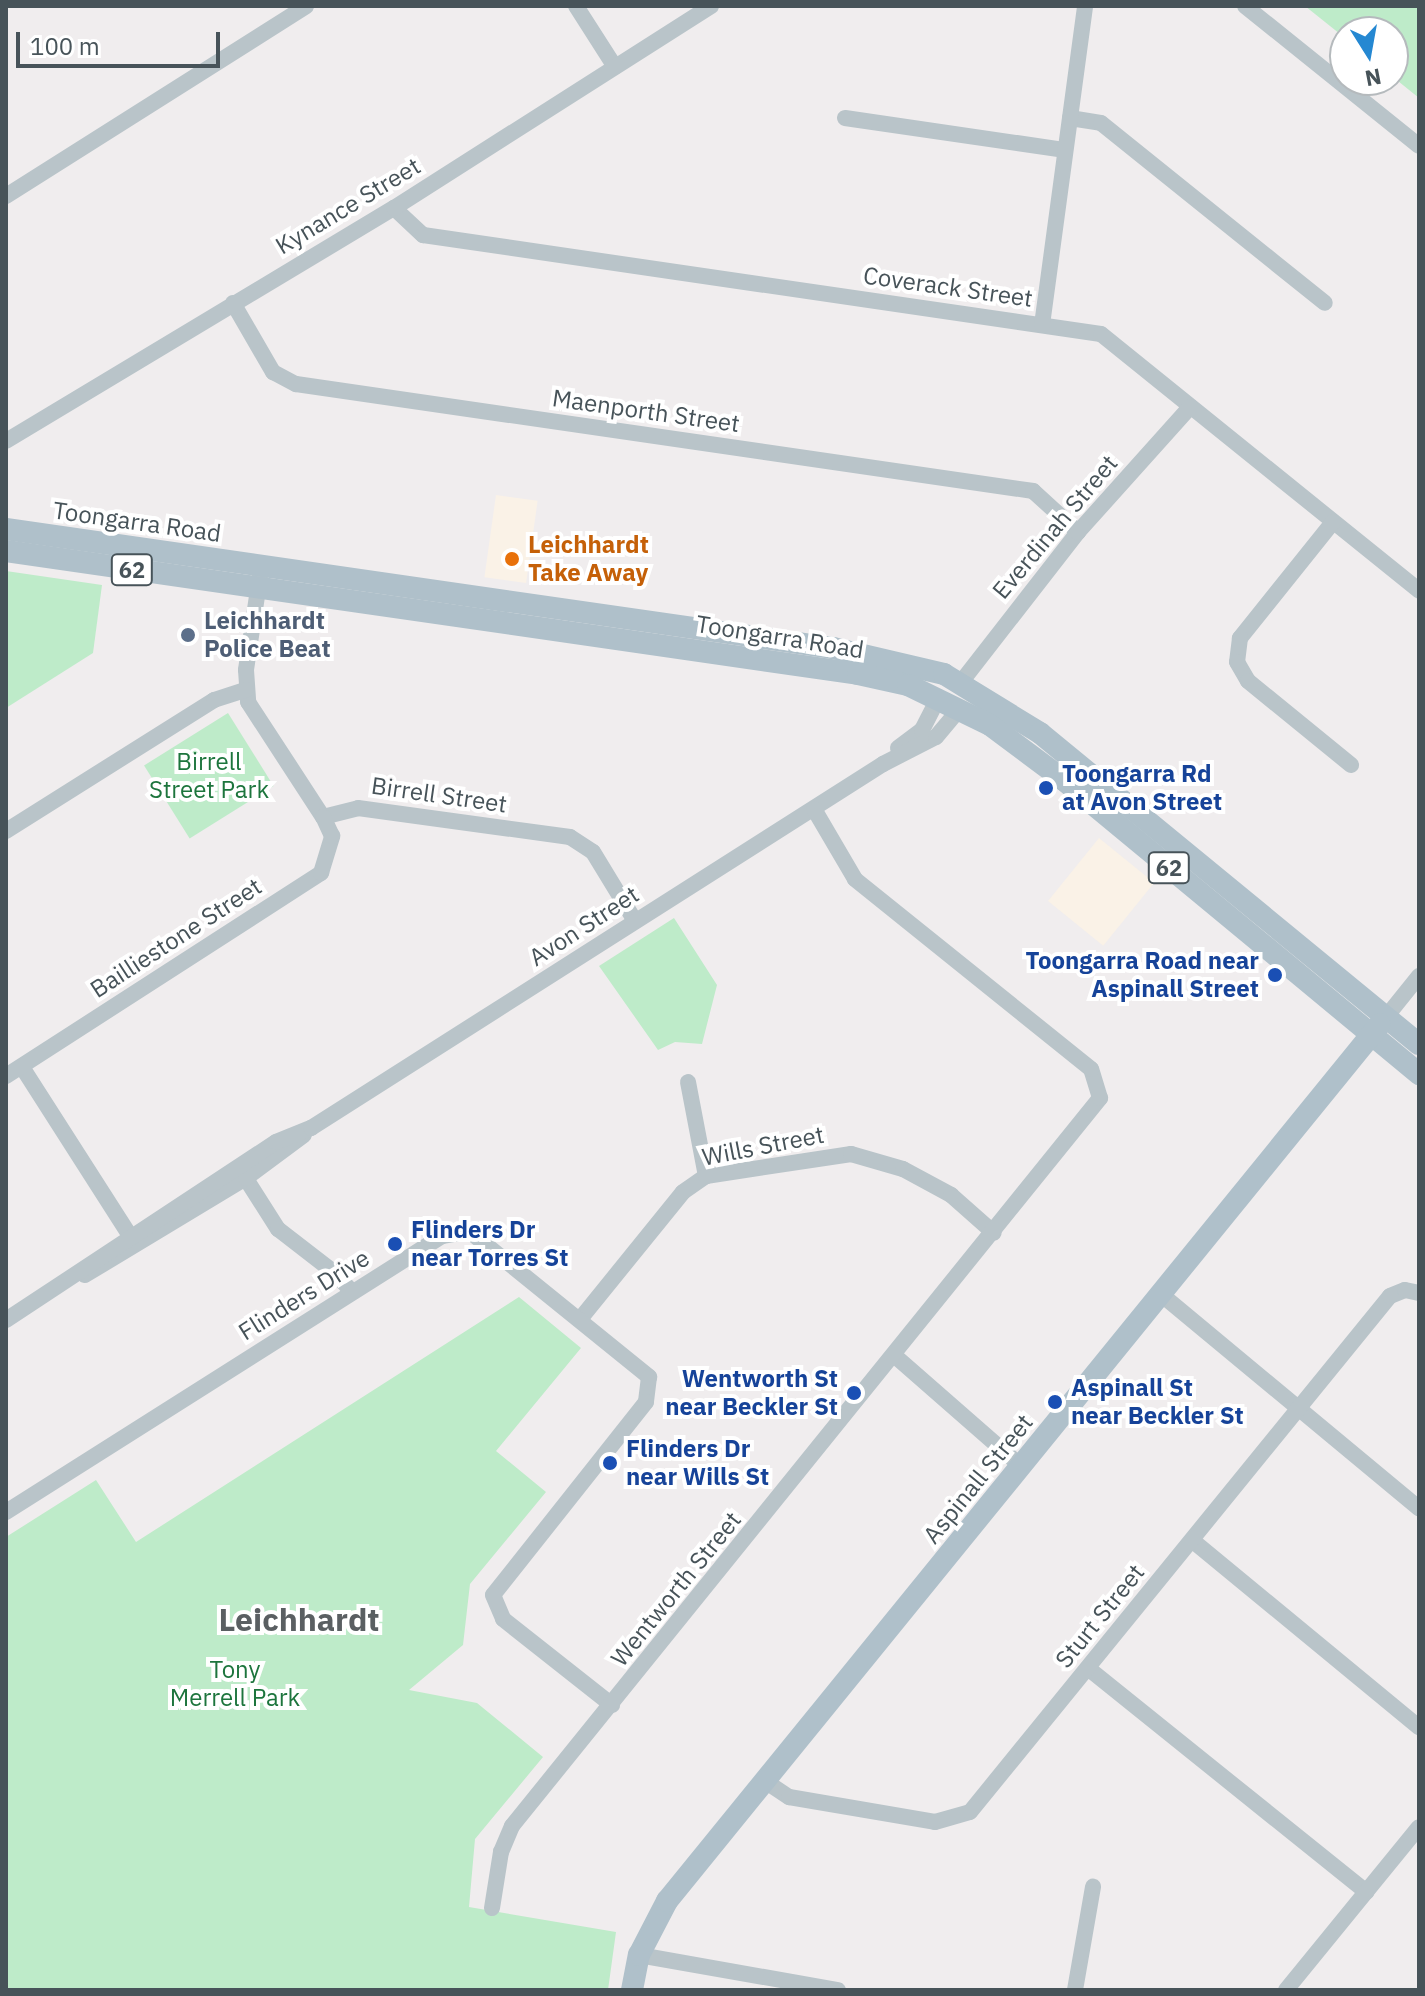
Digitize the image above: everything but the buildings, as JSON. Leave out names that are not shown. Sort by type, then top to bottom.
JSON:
[{"type":"main road","name":"Toongarra Road","points":[[6,529],[260,577],[858,674],[939,697],[960,708],[1065,781],[1419,1074]]},
{"type":"main road","name":"Toongarra Road","points":[[6,551],[260,577],[846,650],[915,663],[962,681],[1064,752],[1419,1044]]},
{"type":"main road","points":[[939,697],[962,681]]},
{"type":"main road","points":[[960,708],[962,681]]},
{"type":"main road","name":"Aspinall Street","points":[[632,1990],[639,1955],[667,1901],[1386,1017]]},
{"type":"street","points":[[6,196],[306,6]]},
{"type":"street","points":[[576,6],[615,67]]},
{"type":"street","name":"Kynance Street","points":[[6,441],[394,208],[711,6]]},
{"type":"street","points":[[1042,325],[1085,6]]},
{"type":"street","points":[[1245,6],[1419,146]]},
{"type":"street","points":[[845,118],[1064,150]]},
{"type":"street","points":[[1070,118],[1101,123],[1325,303]]},
{"type":"street","name":"Coverack Street","points":[[394,208],[423,235],[1101,334],[1419,591]]},
{"type":"street","name":"Maenporth Street","points":[[233,303],[273,372],[296,384],[1033,491],[1078,532]]},
{"type":"street","name":"Everdinah Street","points":[[962,681],[1078,532],[1190,407]]},
{"type":"street","points":[[1333,522],[1240,638],[1237,662],[1248,681],[1351,765]]},
{"type":"street","points":[[260,577],[245,690],[323,817]]},
{"type":"street","points":[[6,831],[214,700],[245,690]]},
{"type":"street","name":"Avon Street","points":[[883,764],[922,730],[939,697]]},
{"type":"street","name":"Avon Street","points":[[6,1320],[883,764],[936,737],[960,708]]},
{"type":"street","name":"Birrell Street","points":[[323,817],[358,808],[570,837],[593,852],[635,921]]},
{"type":"street","name":"Wentworth Street","points":[[492,1908],[501,1852],[512,1826],[1096,1108],[1100,1086],[1091,1069],[855,879],[814,809]]},
{"type":"street","name":"Bailliestone Street","points":[[6,1076],[321,873],[332,836],[323,817]]},
{"type":"street","name":"Aspinall Street","points":[[1386,1017],[1419,976]]},
{"type":"street","points":[[22,1067],[132,1241]]},
{"type":"street","points":[[688,1082],[706,1176]]},
{"type":"street","name":"Wills Street","points":[[581,1318],[683,1192],[706,1176],[851,1154],[903,1169],[951,1195],[994,1233]]},
{"type":"street","points":[[242,1172],[278,1229],[335,1273],[352,1292]]},
{"type":"street","name":"Flinders Drive","points":[[6,1512],[352,1292],[450,1232],[463,1230],[480,1237],[646,1372],[649,1396],[498,1583],[493,1600],[503,1619],[612,1705]]},
{"type":"street","name":"Sturt Street","points":[[765,1781],[789,1797],[935,1822],[961,1818],[1089,1669],[1390,1296],[1412,1291]]},
{"type":"street","points":[[1162,1295],[1297,1411],[1419,1508]]},
{"type":"street","points":[[895,1356],[1022,1467]]},
{"type":"street","points":[[1193,1541],[1419,1727]]},
{"type":"street","points":[[1089,1669],[1366,1892]]},
{"type":"street","points":[[1286,1990],[1419,1827]]},
{"type":"street","points":[[1075,1990],[1093,1887]]},
{"type":"street","points":[[639,1955],[838,1990]]},
{"type":"shaded area","points":[[496,495],[538,501],[526,583],[484,577]]},
{"type":"shaded area","points":[[1099,838],[1154,883],[1103,946],[1048,901]]},
{"type":"green space","points":[[1305,6],[1419,6],[1419,98],[1409,90],[1409,16],[1329,16],[1329,25]]},
{"type":"green space","points":[[6,571],[102,585],[93,653],[6,708]]},
{"type":"green space","name":"Birrell Street Park","points":[[228,713],[274,786],[190,838],[144,765]]},
{"type":"green space","points":[[674,918],[717,985],[702,1044],[675,1042],[658,1050],[599,966]]},
{"type":"green space","name":"Tony Merrell Park","points":[[519,1297],[581,1348],[496,1451],[546,1492],[470,1584],[463,1645],[409,1690],[477,1703],[543,1757],[475,1839],[469,1907],[616,1932],[608,1990],[6,1990],[6,1537],[96,1480],[136,1542]]},
{"type":"place","name":"Leichhardt Take Away","points":[[512,559]]},
{"type":"place","name":"Leichhardt Police Beat","points":[[188,635]]},
{"type":"place","name":"Toongarra Rd at Avon Street","points":[[1046,788]]},
{"type":"place","name":"Toongarra Road near Aspinall Street","points":[[1275,975]]},
{"type":"place","name":"Flinders Dr near Torres St","points":[[395,1244]]},
{"type":"place","name":"Wentworth St near Beckler St","points":[[854,1393]]},
{"type":"place","name":"Aspinall St near Beckler St","points":[[1055,1402]]},
{"type":"place","name":"Flinders Dr near Wills St","points":[[610,1463]]},
{"type":"district","name":"Leichhardt","points":[[299,1619]]}]
